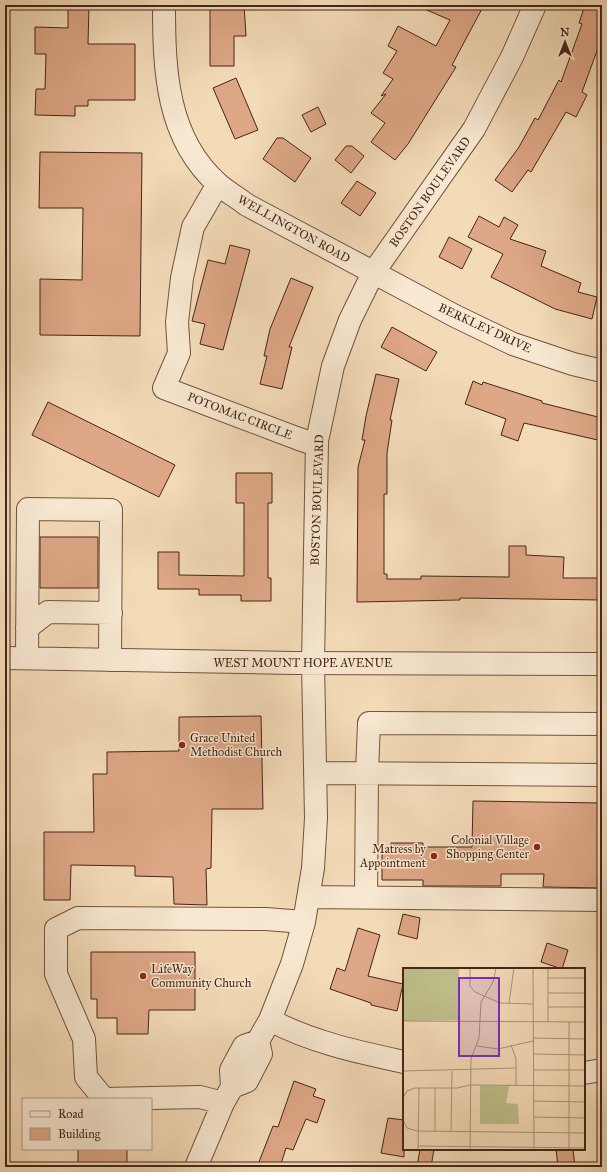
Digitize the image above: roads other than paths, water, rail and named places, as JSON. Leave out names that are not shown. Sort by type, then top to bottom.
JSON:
[{"type":"street","name":"WELLINGTON ROAD","points":[[164,5],[168,87],[174,115],[186,142],[200,164],[218,184],[248,205],[373,273]]},
{"type":"street","name":"BOSTON BOULEVARD","points":[[196,1167],[228,1095],[231,1070],[244,1046],[258,1041],[270,1020],[292,964],[304,922],[309,897],[316,818],[313,663],[317,441],[333,366],[350,320],[373,273],[474,129],[512,57],[534,5]]},
{"type":"street","name":"POTOMAC CIRCLE","points":[[218,184],[193,227],[182,278],[178,315],[180,353],[164,388],[308,442],[317,441]]},
{"type":"street","name":"BERKLEY DRIVE","points":[[373,273],[513,344],[573,364],[602,371]]},
{"type":"street","points":[[27,658],[28,509],[111,510],[110,660]]},
{"type":"street","points":[[27,628],[48,612],[111,613]]},
{"type":"street","name":"WEST MOUNT HOPE AVENUE","points":[[5,658],[313,663],[602,664]]},
{"type":"street","points":[[366,897],[369,723],[602,724]]},
{"type":"street","points":[[315,773],[602,774]]},
{"type":"street","points":[[309,897],[602,900]]},
{"type":"street","points":[[103,1098],[86,1077],[84,1038],[56,974],[56,929],[78,918],[266,919],[304,922]]},
{"type":"street","points":[[270,1020],[298,1033],[354,1051],[403,1062]]},
{"type":"street","points":[[585,1073],[602,1070]]},
{"type":"street","points":[[152,1098],[228,1095]]},
{"type":"place","name":"Grace United Methodist Church","points":[[182,745]]},
{"type":"place","name":"Colonial Village Shopping Center","points":[[537,847]]},
{"type":"place","name":"Matress by Appointment","points":[[434,856]]},
{"type":"place","name":"LifeWay Community Church","points":[[143,976]]}]
